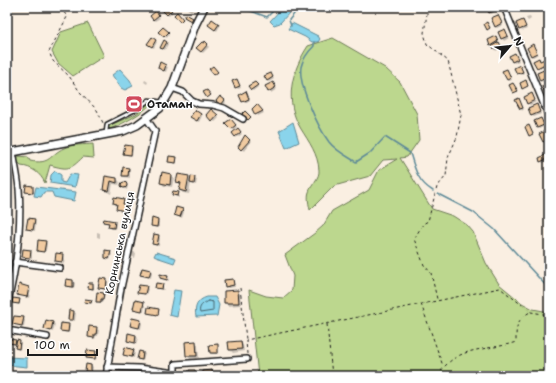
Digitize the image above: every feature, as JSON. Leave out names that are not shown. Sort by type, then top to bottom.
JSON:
[{"type":"main road","points":[[10,153],[106,136],[123,131],[160,108],[172,88],[195,25],[204,7]]},
{"type":"street","points":[[504,7],[549,116]]},
{"type":"street","points":[[172,88],[183,92],[192,101],[199,104],[213,105],[224,108],[243,119]]},
{"type":"street","name":"Корнинська вулиця","points":[[106,376],[121,288],[155,131],[146,118]]},
{"type":"street","points":[[7,306],[15,262],[19,224],[19,190],[10,153]]},
{"type":"street","points":[[15,262],[60,268]]},
{"type":"street","points":[[7,330],[47,337]]},
{"type":"street","points":[[107,367],[139,368],[175,374],[175,364],[247,359]]},
{"type":"lane","points":[[106,136],[107,124],[132,112],[149,100],[163,103]]},
{"type":"path","points":[[61,7],[67,17],[49,52],[53,61],[70,76],[80,92],[97,110],[103,123],[107,124]]},
{"type":"path","points":[[428,7],[424,33],[427,44],[448,61],[461,115],[457,137],[448,158],[446,176],[437,187],[428,221],[423,224],[414,240],[424,266],[431,273],[438,300]]},
{"type":"path","points":[[240,288],[247,359]]},
{"type":"path","points":[[246,340],[500,288],[531,312],[549,315]]},
{"type":"path","points":[[421,303],[443,366]]},
{"type":"path","points":[[438,376],[443,366],[461,355],[478,348],[516,342],[516,327],[521,317],[531,312]]},
{"type":"path","points":[[327,323],[332,376]]},
{"type":"green space","points":[[88,23],[104,56],[73,76],[58,63],[52,52],[61,32]]},
{"type":"green space","points":[[333,38],[385,68],[400,82],[417,114],[419,140],[407,157],[400,158],[432,209],[453,216],[467,225],[473,232],[486,263],[499,284],[522,303],[533,309],[549,312],[549,376],[258,376],[249,290],[266,296],[283,298],[292,290],[293,276],[285,255],[323,226],[332,211],[369,190],[379,170],[397,159],[383,160],[370,176],[334,186],[310,210],[308,194],[318,176],[319,170],[313,148],[296,118],[291,97],[292,87],[297,66],[308,46]]},
{"type":"green space","points":[[152,101],[140,113],[109,129],[108,126],[136,114]]},
{"type":"green space","points":[[93,144],[94,158],[83,157],[72,167],[68,168],[50,165],[45,183],[41,176],[35,171],[21,166],[17,160],[19,156],[28,157],[30,161],[42,162],[67,147]]},
{"type":"water","points":[[283,7],[287,7],[290,12],[280,23],[274,25],[270,21]]},
{"type":"water","points":[[292,23],[318,36],[320,39],[318,42],[312,42],[288,29]]},
{"type":"water","points":[[120,69],[130,80],[133,86],[125,90],[121,88],[112,75]]},
{"type":"water","points":[[293,122],[299,142],[286,148],[279,131]]},
{"type":"water","points":[[55,171],[61,175],[61,182],[65,183],[70,174],[78,175],[75,187],[50,183],[51,175]]},
{"type":"water","points":[[36,187],[76,192],[74,201],[54,197],[52,192],[44,192],[41,197],[34,196]]},
{"type":"water","points":[[156,252],[176,258],[174,263],[154,256]]},
{"type":"water","points":[[174,290],[181,291],[177,317],[169,315]]},
{"type":"water","points":[[207,297],[215,297],[219,305],[217,316],[196,317],[195,310],[197,304]]},
{"type":"water","points":[[7,357],[27,358],[27,367],[7,365]]},
{"type":"building","points":[[163,7],[169,7],[172,10],[167,15],[161,9]]},
{"type":"building","points":[[486,7],[496,7],[497,9],[489,13]]},
{"type":"building","points":[[156,11],[159,15],[153,20],[150,16]]},
{"type":"building","points":[[177,12],[183,19],[180,22],[174,15]]},
{"type":"building","points":[[186,14],[193,18],[191,21],[184,17]]},
{"type":"building","points":[[498,15],[502,23],[495,27],[491,18]]},
{"type":"building","points":[[212,19],[219,24],[215,30],[208,25]]},
{"type":"building","points":[[523,20],[526,27],[519,30],[516,23]]},
{"type":"building","points":[[487,22],[490,28],[487,30],[484,24]]},
{"type":"building","points":[[163,27],[169,32],[164,37],[158,32]]},
{"type":"building","points":[[505,29],[508,36],[501,39],[498,32]]},
{"type":"building","points":[[496,36],[498,41],[490,46],[488,40]]},
{"type":"building","points":[[152,37],[156,40],[152,47],[147,44]]},
{"type":"building","points":[[164,40],[167,42],[163,49],[160,48]]},
{"type":"building","points":[[205,41],[208,44],[201,52],[196,48]]},
{"type":"building","points":[[499,42],[501,46],[494,49],[492,46]]},
{"type":"building","points":[[533,44],[537,53],[531,56],[527,48]]},
{"type":"building","points":[[515,53],[518,59],[512,62],[509,56]]},
{"type":"building","points":[[539,58],[540,61],[545,59],[547,63],[537,68],[533,61]]},
{"type":"building","points":[[160,62],[166,65],[164,71],[158,68]]},
{"type":"building","points":[[520,65],[523,72],[517,74],[514,68]]},
{"type":"building","points":[[213,66],[218,72],[214,75],[209,69]]},
{"type":"building","points":[[507,69],[511,78],[507,80],[502,71]]},
{"type":"building","points":[[544,70],[547,77],[540,81],[537,73]]},
{"type":"building","points":[[271,73],[273,77],[267,81],[264,76]]},
{"type":"building","points":[[237,79],[240,86],[235,88],[232,81]]},
{"type":"building","points":[[526,80],[528,86],[522,89],[520,83]]},
{"type":"building","points":[[255,82],[258,85],[251,90],[248,86]]},
{"type":"building","points":[[273,82],[276,87],[268,92],[265,86]]},
{"type":"building","points":[[549,82],[549,91],[545,93],[542,86]]},
{"type":"building","points":[[513,83],[518,91],[513,93],[509,85]]},
{"type":"building","points":[[207,90],[211,95],[207,98],[203,92]]},
{"type":"building","points":[[246,91],[249,99],[242,102],[239,95]]},
{"type":"building","points":[[532,93],[535,100],[527,104],[524,97]]},
{"type":"building","points":[[220,96],[225,100],[221,105],[216,101]]},
{"type":"building","points":[[138,97],[142,103],[131,111],[127,105]]},
{"type":"building","points":[[519,98],[523,108],[520,109],[515,100]]},
{"type":"building","points":[[257,104],[263,111],[255,115],[252,109]]},
{"type":"building","points":[[537,104],[540,112],[531,116],[528,108]]},
{"type":"building","points":[[211,109],[218,115],[212,122],[206,115]]},
{"type":"building","points":[[195,110],[201,114],[197,121],[190,117]]},
{"type":"building","points":[[245,111],[251,117],[248,120],[242,114]]},
{"type":"building","points":[[541,118],[544,125],[537,128],[534,121]]},
{"type":"building","points":[[231,119],[236,125],[231,129],[225,123]]},
{"type":"building","points":[[529,125],[533,134],[529,136],[525,127]]},
{"type":"building","points":[[238,128],[241,132],[235,137],[232,133]]},
{"type":"building","points":[[547,130],[549,139],[543,142],[539,134]]},
{"type":"building","points":[[245,135],[250,140],[241,150],[238,147]]},
{"type":"building","points":[[125,145],[132,146],[131,155],[123,154]]},
{"type":"building","points":[[547,154],[549,158],[540,162],[539,158]]},
{"type":"building","points":[[169,156],[177,157],[176,163],[168,162]]},
{"type":"building","points":[[123,167],[129,168],[128,176],[122,176]]},
{"type":"building","points":[[162,172],[171,174],[170,185],[160,183]]},
{"type":"building","points":[[178,174],[189,176],[186,192],[179,190],[181,183],[176,182]]},
{"type":"building","points":[[105,176],[117,178],[117,183],[111,181],[109,191],[103,190]]},
{"type":"building","points":[[191,176],[195,177],[194,184],[190,183]]},
{"type":"building","points":[[124,182],[127,185],[124,188],[121,185]]},
{"type":"building","points":[[26,185],[33,186],[33,193],[25,192]]},
{"type":"building","points":[[173,191],[179,192],[178,196],[172,195]]},
{"type":"building","points":[[114,197],[124,199],[123,204],[126,205],[125,211],[116,209],[117,204],[113,203]]},
{"type":"building","points":[[176,207],[183,209],[180,217],[174,215]]},
{"type":"building","points":[[28,218],[35,219],[33,230],[26,229]]},
{"type":"building","points":[[152,218],[158,220],[157,227],[151,226]]},
{"type":"building","points":[[104,219],[115,221],[114,228],[108,227],[109,223],[103,222]]},
{"type":"building","points":[[154,234],[159,235],[157,245],[152,244]]},
{"type":"building","points":[[38,240],[46,241],[44,252],[37,251]]},
{"type":"building","points":[[23,249],[31,250],[30,258],[22,257]]},
{"type":"building","points":[[105,250],[111,251],[109,259],[105,258]]},
{"type":"building","points":[[56,253],[63,254],[62,262],[55,261]]},
{"type":"building","points":[[142,268],[151,270],[149,277],[140,275]]},
{"type":"building","points":[[160,274],[168,276],[167,280],[160,278]]},
{"type":"building","points":[[100,278],[107,279],[106,289],[98,288]]},
{"type":"building","points":[[66,279],[73,280],[73,287],[65,286]]},
{"type":"building","points":[[233,279],[234,285],[225,287],[224,280]]},
{"type":"building","points":[[89,283],[93,283],[93,289],[88,288]]},
{"type":"building","points":[[156,283],[163,284],[162,289],[155,288]]},
{"type":"building","points":[[19,284],[29,287],[27,297],[17,295]]},
{"type":"building","points":[[139,285],[147,286],[145,294],[137,293]]},
{"type":"building","points":[[238,290],[239,303],[224,303],[224,291]]},
{"type":"building","points":[[97,292],[104,293],[101,302],[96,302]]},
{"type":"building","points":[[13,298],[20,299],[19,304],[12,303]]},
{"type":"building","points":[[85,299],[92,300],[91,303],[84,302]]},
{"type":"building","points":[[135,300],[144,302],[142,311],[133,309]]},
{"type":"building","points":[[148,307],[159,309],[158,315],[147,313]]},
{"type":"building","points":[[69,310],[74,311],[73,320],[68,320]]},
{"type":"building","points":[[14,316],[24,317],[22,326],[12,324]]},
{"type":"building","points":[[132,318],[141,320],[139,328],[130,326]]},
{"type":"building","points":[[46,320],[53,322],[51,331],[44,329]]},
{"type":"building","points":[[61,323],[69,324],[68,332],[60,331]]},
{"type":"building","points":[[89,326],[97,327],[94,338],[88,337]]},
{"type":"building","points":[[128,333],[136,335],[135,343],[127,341]]},
{"type":"building","points":[[10,339],[16,340],[15,344],[9,343]]},
{"type":"building","points":[[17,340],[20,341],[19,349],[15,348]]},
{"type":"building","points":[[196,341],[197,356],[186,356],[185,342]]},
{"type":"building","points":[[241,341],[242,349],[229,350],[228,342]]},
{"type":"building","points":[[218,344],[218,353],[210,353],[209,345]]},
{"type":"building","points":[[125,347],[134,350],[132,357],[123,355]]},
{"type":"building","points":[[87,350],[96,351],[95,359],[86,358]]},
{"type":"building","points":[[139,351],[143,352],[142,360],[137,359]]},
{"type":"building","points":[[86,364],[91,365],[91,372],[85,371]]},
{"type":"building","points":[[189,370],[195,370],[196,376],[189,376]]},
{"type":"building","points":[[212,370],[213,376],[202,376],[202,371]]},
{"type":"waterway","points":[[240,7],[267,17],[277,7]]},
{"type":"waterway","points":[[291,26],[289,20],[294,14],[294,7]]},
{"type":"waterway","points":[[314,42],[314,46],[303,61],[301,75],[310,106],[329,142],[338,151],[356,162],[370,153],[385,137],[410,153],[420,180],[433,191]]},
{"type":"waterway","points":[[438,194],[473,212],[494,229],[549,289]]},
{"type":"place","name":"Отаман","points":[[134,104]]}]
